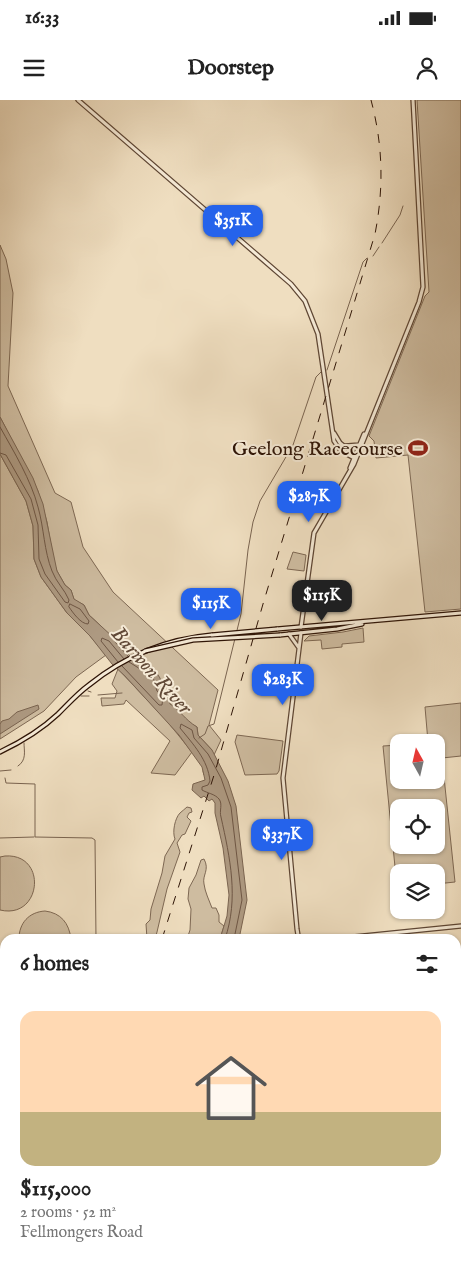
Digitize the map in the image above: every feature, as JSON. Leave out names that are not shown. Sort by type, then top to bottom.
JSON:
[{"type":"street","points":[[78,100],[291,284],[305,301],[318,334],[333,427],[333,439],[342,452],[354,459]]},
{"type":"street","points":[[299,934],[297,929],[283,778],[301,627],[314,533],[348,472],[363,439],[419,302],[423,287],[413,100]]},
{"type":"street","points":[[333,427],[340,443],[354,459]]},
{"type":"street","points":[[354,459],[358,446],[363,439]]},
{"type":"street","points":[[340,443],[349,447],[358,446]]},
{"type":"street","points":[[0,752],[42,728],[83,690],[106,672],[145,651],[165,643],[186,638],[461,612]]},
{"type":"street","points":[[145,651],[193,640],[337,630],[358,626],[367,622]]},
{"type":"street","points":[[289,634],[299,649]]},
{"type":"street","points":[[382,934],[461,926]]},
{"type":"shaded area","name":"Geelong Racecourse","points":[[417,100],[461,100],[461,609],[425,612],[408,455],[376,458],[374,441],[369,436],[425,296],[429,292]]},
{"type":"shaded area","points":[[0,245],[6,259],[13,293],[8,386],[55,493],[71,502],[83,547],[113,592],[218,690],[209,725],[221,740],[214,755],[217,762],[204,775],[203,771],[212,750],[198,735],[197,727],[186,721],[176,708],[170,704],[168,695],[162,688],[156,672],[139,663],[120,648],[89,615],[84,605],[74,600],[71,590],[65,585],[57,571],[47,522],[38,491],[0,417]]},
{"type":"shaded area","points":[[0,454],[26,501],[33,526],[34,559],[41,577],[67,613],[106,655],[76,677],[44,711],[0,739]]},
{"type":"shaded area","points":[[293,552],[306,555],[304,571],[287,569]]},
{"type":"shaded area","points":[[363,628],[364,642],[342,644],[342,647],[322,649],[321,640],[304,641],[309,636]]},
{"type":"shaded area","points":[[118,669],[166,720],[192,752],[175,775],[151,773],[170,741],[126,700],[124,704],[102,706],[101,698],[115,698],[117,691],[112,684]]},
{"type":"shaded area","points":[[461,703],[461,756],[445,758],[445,734],[427,734],[425,707]]},
{"type":"shaded area","points":[[237,735],[283,741],[277,774],[245,775],[235,742]]},
{"type":"shaded area","points":[[383,746],[390,746],[390,789],[445,789],[445,787],[455,882],[445,883],[445,864],[395,864],[394,854],[445,854],[445,799],[390,799],[390,816]]},
{"type":"shaded area","points":[[187,807],[191,808],[192,812],[187,817],[191,821],[185,834],[182,835],[177,843],[180,852],[167,889],[156,934],[147,934],[146,924],[150,920],[151,909],[165,856],[175,839],[175,822],[180,813]]},
{"type":"shaded area","points":[[0,857],[19,858],[28,865],[33,874],[34,886],[31,897],[25,905],[14,910],[0,910]]},
{"type":"shaded area","points":[[204,859],[206,863],[205,890],[212,908],[216,908],[219,922],[224,926],[222,934],[189,934],[191,909],[188,899],[189,888],[201,860]]},
{"type":"shaded area","points":[[45,911],[56,914],[66,924],[70,934],[19,934],[26,919]]},
{"type":"water","name":"Barwon River","points":[[0,417],[33,478],[43,504],[57,571],[65,585],[71,590],[74,599],[84,605],[89,615],[114,638],[115,642],[128,656],[156,672],[160,678],[162,688],[167,692],[170,704],[197,727],[198,735],[212,750],[228,781],[236,806],[247,900],[240,934],[222,934],[227,916],[229,895],[223,848],[215,813],[215,803],[212,799],[209,801],[204,796],[201,798],[192,790],[193,784],[205,780],[202,767],[179,735],[67,613],[41,577],[34,559],[33,526],[26,501],[0,454]]},
{"type":"water","points":[[38,705],[39,709],[0,734],[0,724],[2,721],[9,719],[17,712]]},
{"type":"waterway","points":[[382,243],[400,215],[403,206]]},
{"type":"waterway","points":[[373,256],[379,247]]},
{"type":"waterway","points":[[327,370],[363,262],[367,258]]},
{"type":"waterway","points":[[199,738],[205,734],[208,726],[214,724],[241,614],[253,522],[260,501],[293,445],[316,377],[321,372]]},
{"type":"waterway","points":[[98,695],[122,693]]},
{"type":"waterway","points":[[81,696],[89,696]]},
{"type":"waterway","points":[[18,766],[24,758],[24,743]]},
{"type":"waterway","points":[[0,771],[11,770]]},
{"type":"waterway","points":[[5,778],[6,783],[35,784],[35,837],[92,838],[95,840],[96,934]]},
{"type":"waterway","points":[[0,838],[34,837]]},
{"type":"railway","points":[[164,934],[215,772],[263,604],[375,234],[380,200],[381,167],[378,133],[371,100]]},
{"type":"place","name":"Geelong Racecourse","points":[[418,448]]}]
